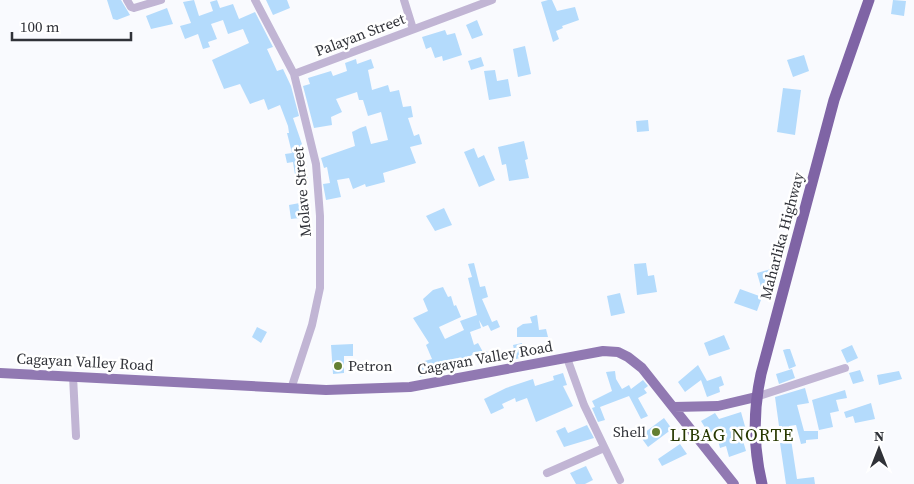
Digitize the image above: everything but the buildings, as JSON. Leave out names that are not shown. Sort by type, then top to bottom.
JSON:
[{"type":"highway","name":"Maharlika Highway","points":[[762,484],[756,454],[756,397],[834,100],[870,0]]},
{"type":"main road","name":"Cagayan Valley Road","points":[[0,373],[291,389],[366,390],[410,387],[567,358],[603,352],[618,352],[642,368],[734,484]]},
{"type":"main road","points":[[674,406],[718,406],[756,397]]},
{"type":"street","points":[[127,0],[131,7],[134,8],[161,0]]},
{"type":"street","name":"Molave Street","points":[[255,0],[294,74],[316,164],[321,258],[318,301],[291,389]]},
{"type":"street","points":[[404,0],[414,29]]},
{"type":"street","name":"Palayan Street","points":[[294,74],[492,0]]},
{"type":"street","points":[[567,358],[604,448],[620,480]]},
{"type":"street","points":[[756,397],[845,368]]},
{"type":"street","points":[[73,376],[76,436]]},
{"type":"street","points":[[546,473],[604,448]]},
{"type":"place","name":"Petron","points":[[338,366]]},
{"type":"place","name":"Shell","points":[[656,432]]},
{"type":"district","name":"LIBAG NORTE","points":[[732,435]]}]
